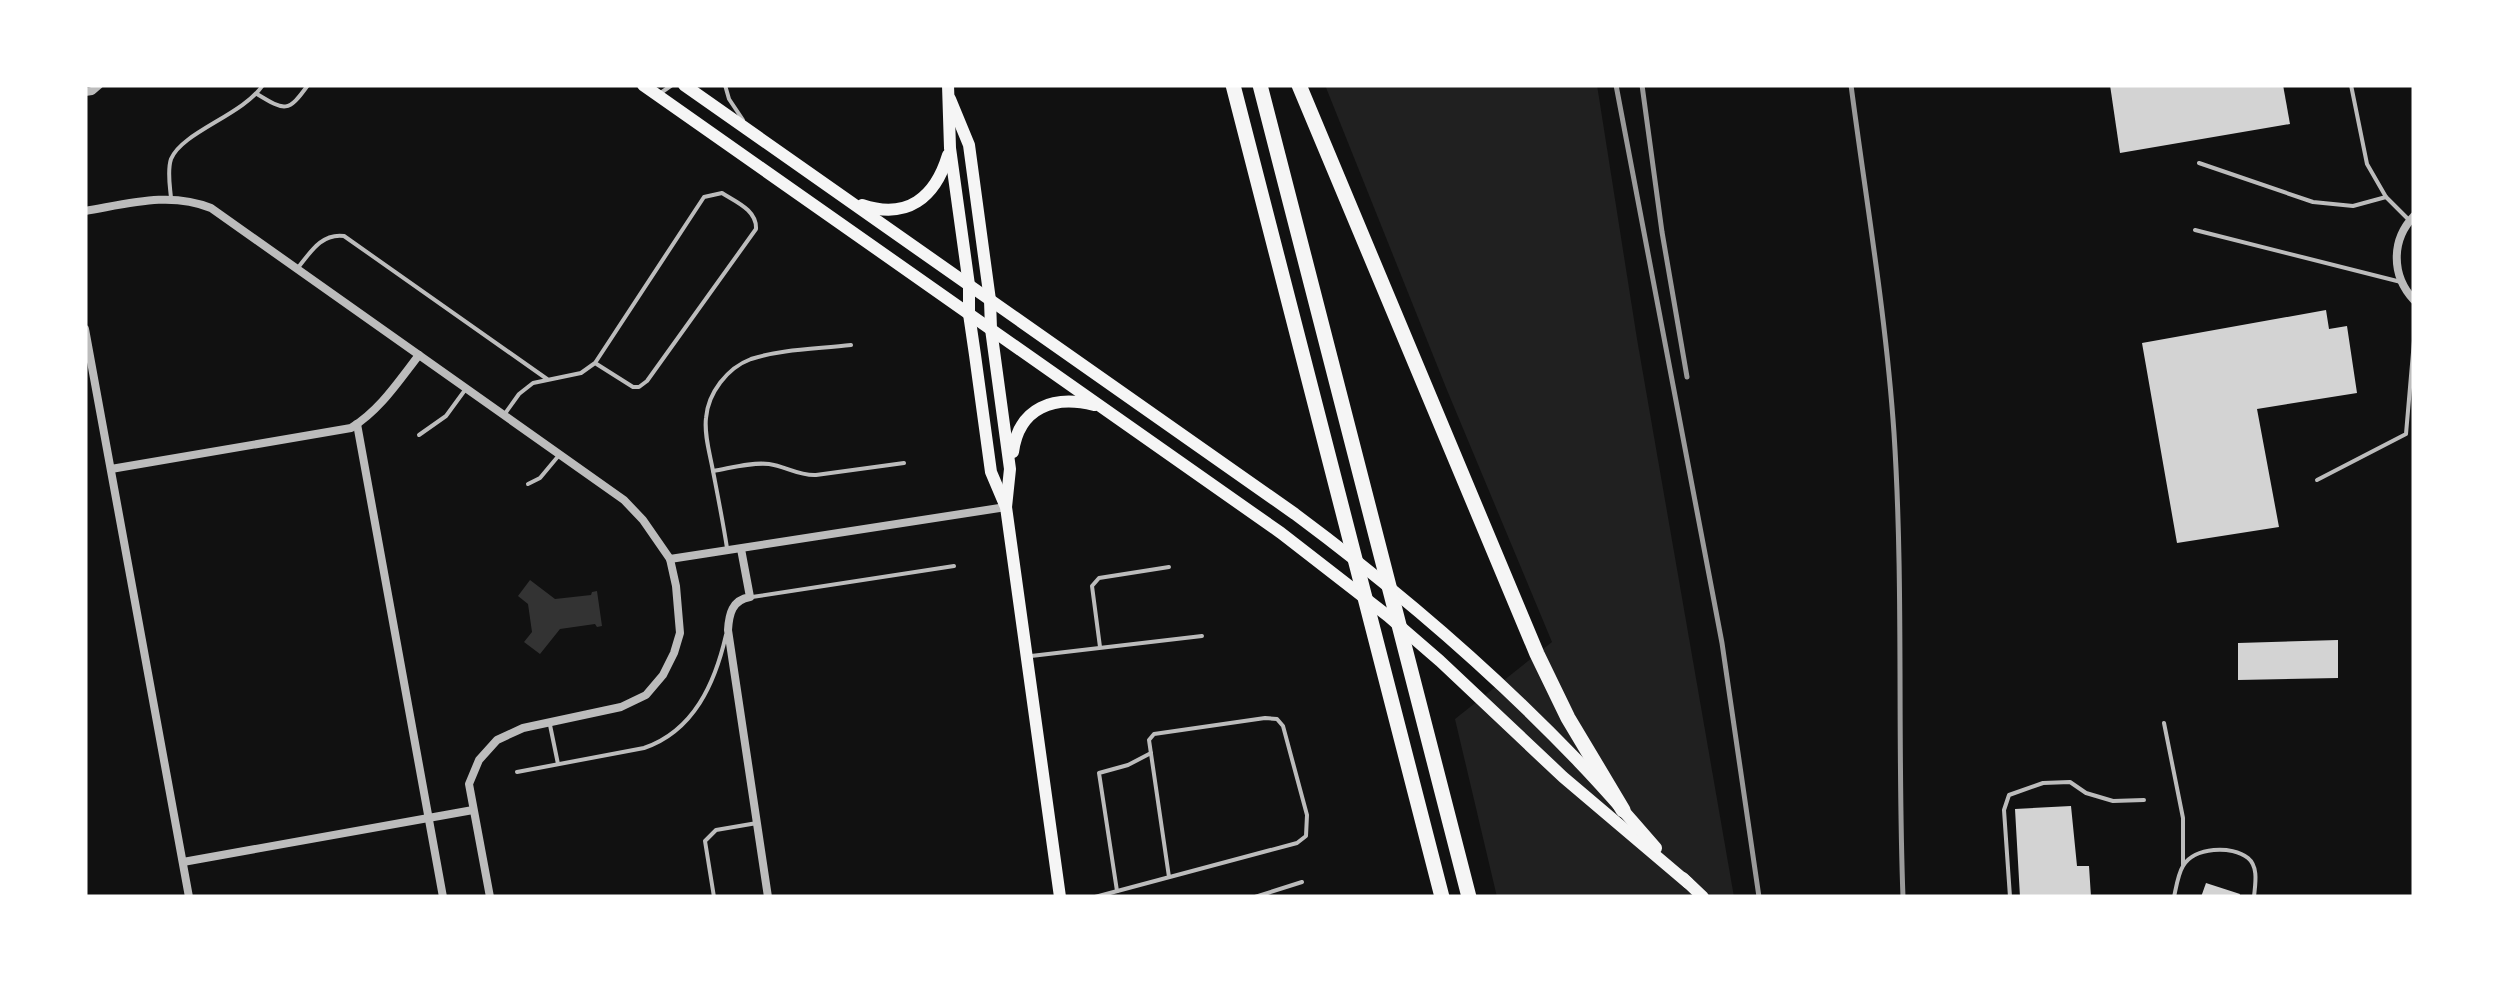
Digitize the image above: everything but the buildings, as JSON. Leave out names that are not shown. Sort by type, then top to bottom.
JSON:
[{"type":"highway","points":[[1233,85],[1442,897]]},
{"type":"highway","points":[[1260,85],[1469,897]]},
{"type":"highway","points":[[1298,85],[1537,654],[1568,718],[1622,810]]},
{"type":"main road","points":[[643,85],[659,90],[1282,532],[1440,661],[1562,778],[1703,897]]},
{"type":"main road","points":[[684,85],[1296,514],[1404,598],[1578,762],[1688,883]]},
{"type":"main road","points":[[949,92],[950,148],[991,472],[1006,508]]},
{"type":"main road","points":[[949,92],[969,145],[1010,469]]},
{"type":"main road","points":[[848,200],[882,209],[912,204],[936,184],[950,148]]},
{"type":"main road","points":[[1060,897],[1006,508],[1018,430],[1026,418],[1052,403],[1102,406]]},
{"type":"street","points":[[85,92],[98,85]]},
{"type":"street","points":[[85,211],[171,198],[211,208],[624,500],[670,559],[680,633],[662,675],[646,694],[621,707],[522,728],[496,740],[478,760],[469,784],[490,897]]},
{"type":"street","points":[[2412,218],[2396,250],[2396,266],[2414,300]]},
{"type":"street","points":[[85,329],[189,897]]},
{"type":"street","points":[[110,469],[334,432],[356,424],[383,402],[419,356]]},
{"type":"street","points":[[356,424],[443,897]]},
{"type":"street","points":[[670,559],[1006,508]]},
{"type":"street","points":[[742,548],[750,597],[735,604],[728,630],[768,897]]},
{"type":"street","points":[[183,862],[473,810]]},
{"type":"lane","points":[[171,198],[169,167],[180,146],[257,94],[263,85]]},
{"type":"lane","points":[[257,94],[281,108],[289,107],[308,85]]},
{"type":"lane","points":[[659,90],[672,85]]},
{"type":"lane","points":[[724,85],[737,113],[756,135]]},
{"type":"lane","points":[[2351,85],[2367,164],[2386,198],[2412,218]]},
{"type":"lane","points":[[2199,163],[2313,202],[2353,206],[2386,198]]},
{"type":"lane","points":[[504,415],[532,383],[581,373],[595,363],[704,196],[722,193],[754,215],[756,229],[647,380],[633,387],[595,363]]},
{"type":"lane","points":[[2194,230],[2402,282]]},
{"type":"lane","points":[[296,269],[327,236],[344,236],[549,380]]},
{"type":"lane","points":[[2317,480],[2406,434],[2414,340]]},
{"type":"lane","points":[[728,550],[706,419],[718,385],[747,360],[851,344]]},
{"type":"lane","points":[[420,435],[446,416],[466,388]]},
{"type":"lane","points":[[528,484],[540,478],[560,454]]},
{"type":"lane","points":[[713,471],[773,464],[806,476],[904,463]]},
{"type":"lane","points":[[750,597],[954,566]]},
{"type":"lane","points":[[1100,647],[1092,586],[1098,578],[1168,567]]},
{"type":"lane","points":[[517,772],[644,748],[674,732],[704,698],[728,630]]},
{"type":"lane","points":[[1026,656],[1202,636]]},
{"type":"lane","points":[[1095,897],[1296,843],[1306,836],[1307,815],[1283,726],[1276,718],[1154,734],[1149,740],[1169,877]]},
{"type":"lane","points":[[549,722],[558,764]]},
{"type":"lane","points":[[2164,722],[2183,818],[2183,864],[2174,897]]},
{"type":"lane","points":[[1118,891],[1099,773],[1151,753]]},
{"type":"lane","points":[[2010,897],[2004,810],[2009,795],[2042,782],[2070,782],[2086,793],[2114,802],[2144,800]]},
{"type":"lane","points":[[714,897],[705,841],[716,830],[756,822]]},
{"type":"lane","points":[[2183,864],[2198,852],[2228,850],[2248,858],[2256,879],[2254,897]]},
{"type":"lane","points":[[1256,897],[1302,882]]},
{"type":"shaded area","points":[[1325,85],[1597,85],[1734,897],[1497,897],[1455,719],[1552,642]]},
{"type":"shaded area","points":[[530,580],[555,599],[597,591],[602,626],[560,629],[540,654],[524,642],[532,632],[528,604],[518,596]]},
{"type":"railway","points":[[1616,85],[1722,643],[1759,897]]},
{"type":"railway","points":[[1642,85],[1687,377]]},
{"type":"railway","points":[[1851,85],[1881,302],[1894,433],[1903,897]]}]
